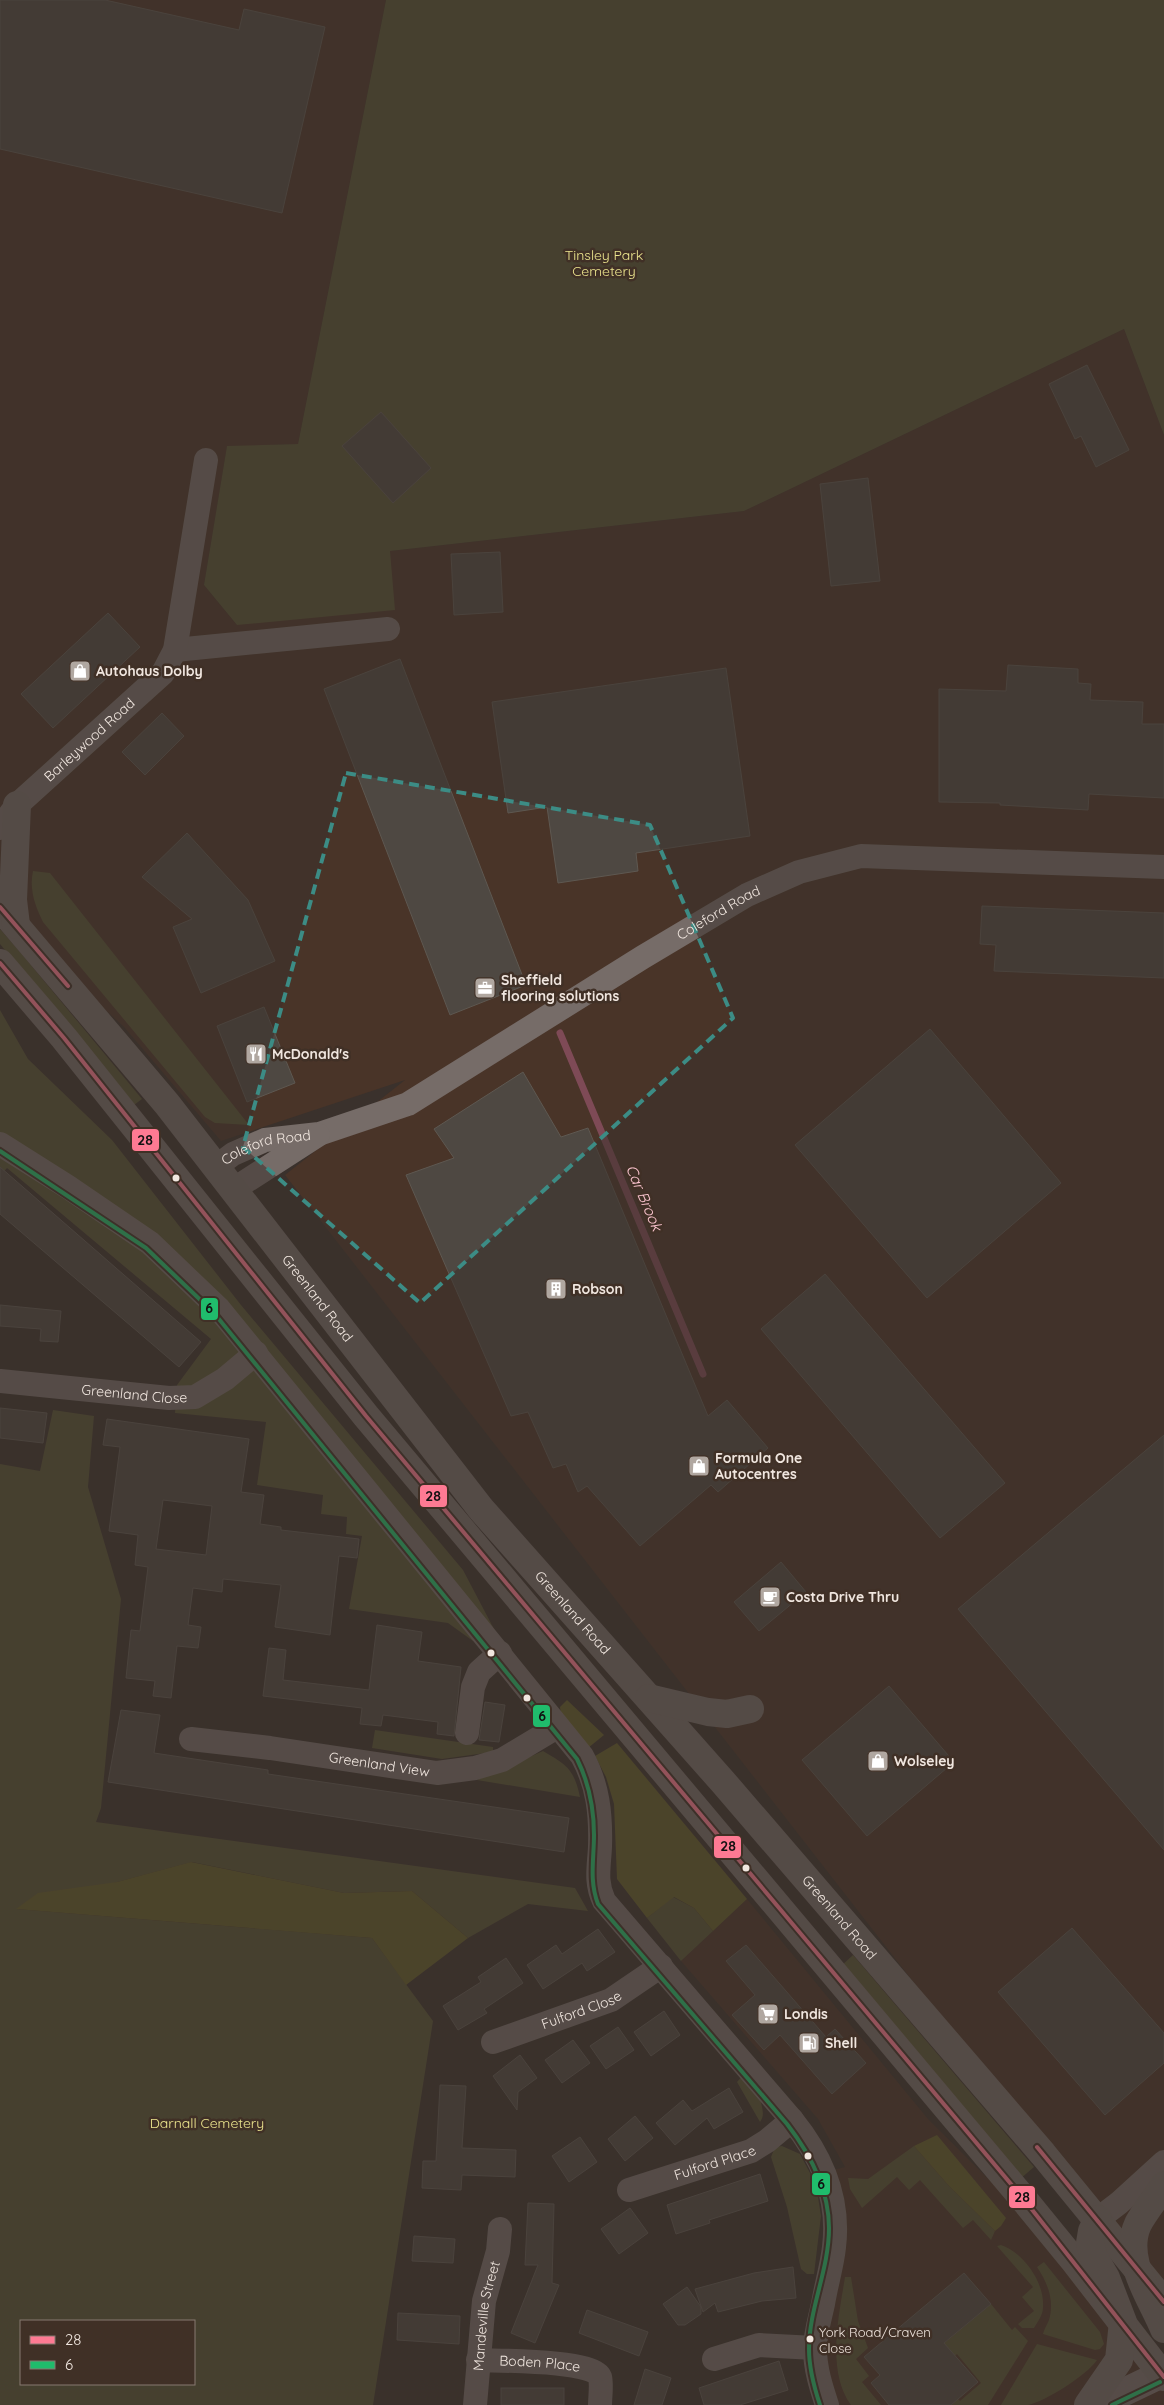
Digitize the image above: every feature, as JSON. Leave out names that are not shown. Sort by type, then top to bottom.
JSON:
[{"type":"highway","points":[[8,809],[13,900],[8,916]]},
{"type":"highway","name":"Greenland Road","points":[[8,916],[106,1029],[216,1166],[481,1509],[723,1782],[1098,2219],[1135,2263],[1164,2302]]},
{"type":"highway","points":[[0,963],[64,1038],[193,1202],[366,1416],[1042,2222],[1164,2374]]},
{"type":"highway","points":[[193,1202],[201,1185],[216,1166]]},
{"type":"highway","points":[[193,1202],[234,1189]]},
{"type":"highway","points":[[649,1698],[708,1712],[727,1714],[750,1710]]},
{"type":"highway","points":[[685,1798],[689,1784],[702,1760]]},
{"type":"highway","points":[[685,1798],[697,1798],[723,1782]]},
{"type":"highway","points":[[1164,2185],[1138,2224],[1134,2244],[1135,2263],[1164,2329]]},
{"type":"highway","points":[[1042,2222],[1060,2226],[1078,2225],[1098,2219]]},
{"type":"highway","points":[[1088,2405],[1119,2360],[1123,2322],[1106,2278],[1094,2257],[1090,2243],[1092,2231],[1098,2219]]},
{"type":"main road","points":[[1097,2405],[1164,2374]]},
{"type":"street","name":"Barleywood Road","points":[[0,828],[8,809],[163,673],[175,650],[206,460]]},
{"type":"street","points":[[175,650],[388,629]]},
{"type":"street","name":"Coleford Road","points":[[216,1166],[233,1154],[265,1140],[319,1134],[408,1104],[643,957],[747,895],[800,872],[861,856],[1164,867]]},
{"type":"street","name":"Coleford Road","points":[[234,1189],[319,1134]]},
{"type":"street","points":[[0,1144],[68,1186],[150,1243],[219,1309],[582,1756],[593,1775],[600,1811],[598,1887],[604,1901],[614,1915],[661,1966],[792,2120],[818,2156],[833,2199],[836,2228],[834,2249],[815,2348],[818,2378],[827,2405]]},
{"type":"street","name":"Greenland Close","points":[[0,1380],[169,1398],[195,1396],[225,1380],[256,1353]]},
{"type":"street","points":[[467,1733],[473,1687],[479,1672],[500,1653]]},
{"type":"street","name":"Greenland View","points":[[191,1738],[437,1773],[475,1768],[502,1760],[557,1726]]},
{"type":"street","name":"Fulford Close","points":[[493,2042],[611,2000],[661,1966]]},
{"type":"street","name":"Fulford Place","points":[[629,2190],[751,2151],[767,2142],[792,2120]]},
{"type":"street","points":[[1098,2219],[1119,2203],[1164,2162]]},
{"type":"street","name":"Mandeville Street","points":[[475,2405],[484,2301],[498,2250],[500,2229]]},
{"type":"street","points":[[714,2360],[759,2345],[815,2348]]},
{"type":"street","name":"Boden Place","points":[[478,2360],[569,2365],[594,2370],[600,2377],[600,2405]]},
{"type":"highlighted area","points":[[346,773],[650,825],[733,1018],[420,1303],[243,1147]]},
{"type":"shaded area","points":[[0,0],[386,0],[298,444],[227,447],[204,585],[237,625],[390,551],[744,511],[1124,329],[1164,435],[1164,2294],[1098,2219],[285,1175],[405,1080],[221,1141],[124,1027],[0,913]]},
{"type":"shaded area","points":[[567,1700],[604,1735],[588,1748],[561,1715],[560,1707]]},
{"type":"shaded area","points":[[617,1743],[747,1899],[713,1931],[694,1908],[674,1897],[647,1918],[617,1879],[614,1804],[606,1777],[595,1756]]},
{"type":"shaded area","points":[[191,1862],[344,1893],[412,1891],[468,1938],[406,1985],[372,1938],[16,1909],[38,1893],[117,1882]]},
{"type":"shaded area","points":[[747,1899],[928,2119],[1164,2354],[1164,2405],[827,2405],[825,2172],[845,2167],[818,2119],[681,1961]]},
{"type":"shaded area","points":[[937,2135],[1006,2218],[995,2231],[949,2186],[914,2146]]},
{"type":"green space","name":"Tinsley Park Cemetery","points":[[386,0],[1164,0],[1164,435],[1124,329],[744,511],[390,551],[395,610],[237,625],[204,585],[227,446],[298,444]]},
{"type":"green space","points":[[33,871],[50,873],[249,1125],[215,1123],[205,1117],[43,922],[34,897]]},
{"type":"green space","points":[[0,929],[142,1099],[134,1105],[0,944]]},
{"type":"green space","points":[[0,1010],[28,1059],[112,1140],[241,1305],[463,1570],[494,1629],[473,1641],[448,1623],[349,1609],[362,1536],[346,1534],[347,1517],[321,1514],[323,1495],[257,1485],[266,1422],[175,1413],[177,1385],[211,1339],[7,1168],[0,1176]]},
{"type":"green space","name":"Darnall Cemetery","points":[[53,1410],[94,1416],[88,1487],[121,1599],[101,1808],[96,1822],[575,1888],[588,1911],[528,1904],[468,1938],[412,1891],[344,1893],[192,1862],[17,1909],[372,1938],[433,2021],[373,2405],[0,2405],[0,1464],[40,1471]]},
{"type":"green space","points":[[375,1730],[493,1747],[493,1752],[442,1759],[372,1748]]},
{"type":"green space","points":[[543,1751],[564,1764],[575,1780],[580,1797],[477,1780]]},
{"type":"green space","points":[[673,1897],[694,1908],[713,1931],[681,1961],[647,1918]]},
{"type":"green space","points":[[853,1955],[1034,2167],[1020,2179],[840,1967]]},
{"type":"green space","points":[[744,2074],[760,2092],[763,2115],[760,2122],[737,2082]]},
{"type":"green space","points":[[782,2146],[800,2154],[810,2173],[818,2197],[821,2216],[814,2274],[807,2274],[801,2269],[787,2207],[771,2157],[775,2147]]},
{"type":"green space","points":[[914,2146],[949,2186],[995,2231],[991,2240],[973,2220],[963,2228],[920,2180],[909,2190],[897,2177],[862,2208],[850,2189],[848,2178],[868,2179]]},
{"type":"green space","points":[[1001,2245],[1017,2254],[1024,2261],[1040,2288],[1043,2298],[1043,2310],[1034,2328],[1022,2328],[1018,2324],[1034,2311],[1022,2297],[1033,2287],[997,2246]]},
{"type":"green space","points":[[1044,2262],[1100,2332],[1104,2344],[1100,2349],[1095,2350],[1043,2334],[1051,2313],[1047,2285],[1037,2267]]},
{"type":"green space","points":[[845,2277],[851,2277],[858,2321],[868,2348],[856,2359],[869,2376],[862,2382],[881,2405],[851,2405],[843,2391],[839,2376],[836,2342]]},
{"type":"green space","points":[[991,2304],[1012,2330],[1015,2327],[1028,2341],[988,2405],[951,2405],[958,2399],[960,2401],[981,2383],[957,2354],[936,2372],[925,2359]]},
{"type":"green space","points":[[1037,2344],[1097,2360],[1076,2380],[1036,2403],[1028,2405],[1001,2405]]},
{"type":"building","points":[[0,0],[105,0],[239,30],[244,9],[325,27],[282,213],[0,149]]},
{"type":"building","points":[[1087,365],[1129,450],[1096,467],[1081,436],[1075,439],[1049,384]]},
{"type":"building","points":[[381,412],[431,468],[393,503],[342,446]]},
{"type":"building","points":[[868,478],[880,581],[831,586],[820,484]]},
{"type":"building","points":[[500,552],[503,612],[454,615],[451,554]]},
{"type":"building","name":"Autohaus Dolby","points":[[108,613],[140,647],[53,728],[21,694]]},
{"type":"building","points":[[400,659],[526,985],[450,1015],[324,689]]},
{"type":"building","points":[[1008,665],[1078,669],[1078,683],[1091,684],[1090,700],[1143,702],[1142,724],[1164,724],[1164,798],[1089,794],[1088,810],[1000,805],[1000,803],[939,802],[939,689],[1006,691]]},
{"type":"building","points":[[726,668],[750,836],[636,853],[638,871],[558,883],[547,807],[508,813],[492,702]]},
{"type":"building","points":[[162,713],[184,736],[145,775],[122,752]]},
{"type":"building","points":[[187,833],[248,900],[275,961],[201,993],[173,927],[192,919],[142,877]]},
{"type":"building","points":[[982,906],[1164,913],[1164,978],[994,971],[996,945],[980,944]]},
{"type":"building","name":"McDonald's","points":[[264,1007],[295,1083],[247,1102],[217,1026]]},
{"type":"building","points":[[930,1029],[1061,1183],[927,1298],[795,1145]]},
{"type":"building","name":"Robson","points":[[523,1072],[561,1137],[588,1128],[708,1416],[727,1400],[768,1448],[718,1492],[711,1485],[640,1546],[587,1486],[578,1492],[566,1464],[553,1468],[528,1412],[511,1416],[406,1175],[454,1158],[434,1129]]},
{"type":"building","points":[[0,1167],[201,1342],[179,1367],[0,1214]]},
{"type":"building","points":[[825,1274],[1005,1483],[940,1538],[761,1329]]},
{"type":"building","points":[[0,1305],[61,1311],[58,1342],[40,1341],[41,1329],[0,1326]]},
{"type":"building","points":[[0,1408],[47,1413],[43,1443],[0,1438]]},
{"type":"building","points":[[107,1419],[249,1439],[241,1492],[264,1495],[260,1524],[281,1527],[281,1530],[359,1539],[357,1558],[339,1556],[330,1635],[275,1627],[281,1585],[223,1579],[222,1592],[193,1588],[188,1625],[201,1627],[198,1648],[177,1646],[171,1698],[153,1696],[155,1681],[126,1678],[131,1630],[140,1631],[148,1567],[135,1565],[138,1535],[109,1531],[120,1447],[103,1445]],"holes":[[[163,1500],[212,1506],[206,1555],[156,1549]]]},
{"type":"building","points":[[1164,1435],[1164,1850],[958,1609]]},
{"type":"building","name":"Costa Drive Thru","points":[[781,1562],[806,1592],[759,1631],[734,1602]]},
{"type":"building","points":[[377,1625],[422,1632],[418,1661],[461,1667],[454,1736],[437,1734],[438,1722],[383,1715],[381,1726],[360,1724],[362,1708],[263,1696],[269,1648],[286,1650],[283,1680],[369,1690]]},
{"type":"building","name":"Wolseley","points":[[889,1686],[954,1762],[867,1836],[802,1760]]},
{"type":"building","points":[[485,1702],[505,1705],[499,1742],[479,1740]]},
{"type":"building","points":[[121,1710],[160,1715],[154,1753],[268,1770],[268,1774],[569,1818],[564,1852],[108,1782]]},
{"type":"building","points":[[1072,1928],[1164,2033],[1164,2063],[1105,2115],[998,1992]]},
{"type":"building","points":[[598,1929],[615,1952],[587,1971],[582,1963],[543,1989],[527,1965],[556,1945],[562,1954]]},
{"type":"building","points":[[746,1945],[826,2037],[835,2029],[866,2063],[832,2094],[780,2035],[764,2050],[732,2015],[755,1995],[726,1961]]},
{"type":"building","points":[[506,1958],[523,1983],[484,2009],[487,2013],[458,2030],[443,2006],[481,1982],[478,1977]]},
{"type":"building","points":[[664,2011],[680,2035],[651,2056],[634,2032]]},
{"type":"building","points":[[618,2027],[634,2050],[606,2069],[590,2046]]},
{"type":"building","points":[[573,2040],[590,2063],[562,2083],[545,2060]]},
{"type":"building","points":[[520,2055],[537,2078],[518,2092],[517,2110],[493,2076]]},
{"type":"building","points":[[440,2085],[466,2086],[462,2148],[516,2150],[515,2177],[462,2175],[461,2190],[422,2188],[423,2161],[436,2161]]},
{"type":"building","points":[[729,2088],[743,2112],[714,2129],[707,2118],[675,2145],[656,2123],[683,2100],[692,2111]]},
{"type":"building","points":[[635,2116],[653,2138],[625,2161],[608,2139]]},
{"type":"building","points":[[580,2137],[597,2162],[569,2182],[552,2156]]},
{"type":"building","points":[[760,2174],[768,2201],[709,2220],[710,2223],[676,2234],[667,2205]]},
{"type":"building","points":[[528,2203],[554,2204],[552,2283],[559,2285],[535,2343],[511,2333],[538,2265],[525,2265]]},
{"type":"building","points":[[630,2208],[648,2233],[619,2254],[601,2229]]},
{"type":"building","points":[[414,2236],[455,2239],[453,2263],[412,2261]]},
{"type":"building","points":[[793,2267],[796,2298],[762,2301],[718,2312],[715,2303],[703,2312],[695,2289],[754,2273]]},
{"type":"building","points":[[964,2273],[991,2304],[944,2343],[978,2382],[951,2405],[889,2405],[871,2383],[880,2375],[864,2357]]},
{"type":"building","points":[[687,2287],[701,2307],[701,2314],[685,2325],[678,2325],[663,2304]]},
{"type":"building","points":[[587,2310],[648,2332],[639,2356],[579,2333]]},
{"type":"building","points":[[398,2313],[460,2316],[459,2344],[397,2340]]},
{"type":"building","points":[[779,2361],[788,2390],[740,2405],[704,2405],[699,2388]]},
{"type":"building","points":[[645,2369],[671,2378],[662,2405],[634,2405]]},
{"type":"building","points":[[501,2388],[564,2388],[564,2405],[501,2405]]},
{"type":"waterway","name":"Car Brook","points":[[560,1033],[703,1374]]},
{"type":"transit line","name":"28","points":[[0,907],[68,986]]},
{"type":"transit line","name":"28","points":[[0,963],[64,1038],[366,1416],[1026,2202],[1164,2377]]},
{"type":"transit line","name":"6","points":[[0,1151],[146,1248],[214,1313],[577,1759],[588,1786],[592,1805],[594,1835],[593,1878],[598,1904],[787,2124],[811,2160],[822,2186],[828,2214],[828,2244],[812,2319],[809,2349],[812,2377],[820,2405]]},
{"type":"transit line","name":"28","points":[[1037,2147],[1164,2302]]},
{"type":"transit line","name":"6","points":[[1112,2405],[1160,2382]]},
{"type":"place","name":"Autohaus Dolby","points":[[80,671]]},
{"type":"place","name":"Sheffield flooring solutions","points":[[485,988]]},
{"type":"place","name":"McDonald's","points":[[256,1054]]},
{"type":"place","name":"Robson","points":[[556,1289]]},
{"type":"place","name":"Formula One Autocentres","points":[[699,1466]]},
{"type":"place","name":"Costa Drive Thru","points":[[770,1597]]},
{"type":"place","name":"Wolseley","points":[[878,1761]]},
{"type":"place","name":"Londis","points":[[768,2014]]},
{"type":"place","name":"Shell","points":[[809,2043]]},
{"type":"place","name":"York Road/Craven Close","points":[[810,2339]]}]
